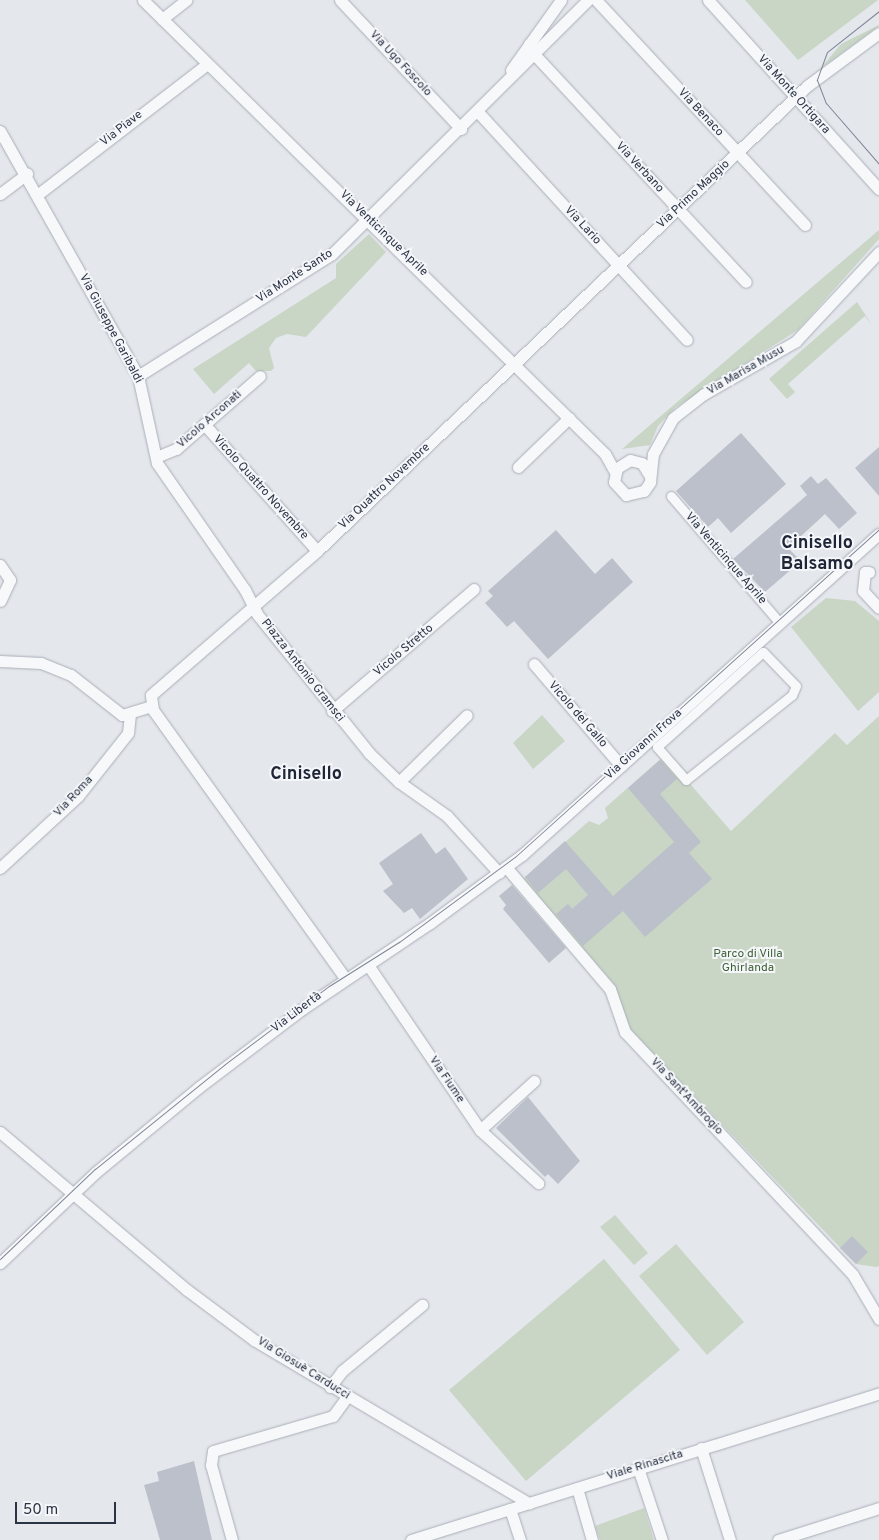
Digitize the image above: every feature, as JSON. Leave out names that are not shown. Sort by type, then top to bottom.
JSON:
[{"type":"street","name":"Via Venticinque Aprile","points":[[142,0],[368,218],[612,460],[615,472]]},
{"type":"street","points":[[162,19],[186,0]]},
{"type":"street","name":"Via Ugo Foscolo","points":[[340,0],[460,129]]},
{"type":"street","name":"Via Monte Santo","points":[[497,90],[561,0]]},
{"type":"street","name":"Via Monte Santo","points":[[138,376],[332,254],[478,112],[497,90],[588,0]]},
{"type":"street","name":"Via Benaco","points":[[596,0],[805,225]]},
{"type":"street","name":"Via Monte Ortigara","points":[[708,0],[879,189]]},
{"type":"street","name":"Via Primo Maggio","points":[[515,365],[618,265],[796,98],[879,32]]},
{"type":"street","name":"Via Verbano","points":[[529,44],[534,54],[746,282]]},
{"type":"street","name":"Via Piave","points":[[37,195],[207,64]]},
{"type":"street","name":"Via Lario","points":[[478,112],[687,340]]},
{"type":"street","name":"Via Giuseppe Garibaldi","points":[[0,130],[27,174],[138,376],[156,458],[254,608]]},
{"type":"street","points":[[0,194],[27,174]]},
{"type":"street","name":"Via Marisa Musu","points":[[650,476],[655,450],[673,418],[704,394],[796,341],[879,252]]},
{"type":"street","name":"Via Quattro Novembre","points":[[254,608],[515,365]]},
{"type":"street","name":"Vicolo Arconati","points":[[156,458],[170,453],[260,376]]},
{"type":"street","points":[[518,468],[569,418]]},
{"type":"street","name":"Vicolo Quattro Novembre","points":[[204,424],[317,551]]},
{"type":"street","points":[[634,460],[645,466],[650,476],[646,489],[631,496],[617,488],[615,472],[622,463],[634,460]]},
{"type":"street","name":"Via Venticinque Aprile","points":[[671,496],[779,622]]},
{"type":"street","name":"Via Giovanni Frova","points":[[503,870],[879,534]]},
{"type":"street","points":[[0,565],[10,580],[0,602]]},
{"type":"street","points":[[869,572],[865,572],[863,591],[879,608]]},
{"type":"street","name":"Vicolo Stretto","points":[[332,710],[474,589]]},
{"type":"street","name":"Piazza Antonio Gramsci","points":[[151,706],[150,698],[157,688],[254,608],[332,710],[399,782],[447,816],[503,870]]},
{"type":"street","points":[[763,652],[796,686],[792,695],[686,780],[657,747],[763,652]]},
{"type":"street","points":[[0,661],[41,663],[71,675],[115,711],[130,715],[151,706],[345,978]]},
{"type":"street","name":"Vicolo del Gallo","points":[[534,664],[621,766]]},
{"type":"street","name":"Via Roma","points":[[0,868],[78,796],[128,734],[130,715]]},
{"type":"street","points":[[399,782],[467,715]]},
{"type":"street","name":"Via Libertà","points":[[0,1263],[56,1212],[96,1172],[207,1081],[345,978],[368,965],[503,870]]},
{"type":"street","name":"Via Sant'Ambrogio","points":[[503,870],[610,989],[625,1032],[853,1274],[879,1319]]},
{"type":"street","name":"Via Fiume","points":[[368,965],[480,1130],[538,1183]]},
{"type":"street","points":[[480,1130],[534,1081]]},
{"type":"street","name":"Via Giosuè Carducci","points":[[0,1132],[55,1174],[197,1298],[330,1387],[529,1502]]},
{"type":"street","points":[[330,1387],[342,1371],[422,1306]]},
{"type":"street","name":"Viale Rinascita","points":[[411,1540],[879,1393]]},
{"type":"street","points":[[232,1540],[212,1464],[213,1451],[333,1416],[347,1397]]},
{"type":"street","points":[[700,1448],[730,1540]]},
{"type":"street","points":[[638,1468],[662,1540]]},
{"type":"street","points":[[576,1488],[592,1540]]},
{"type":"street","points":[[510,1508],[520,1540]]},
{"type":"street","points":[[778,1540],[879,1508]]},
{"type":"green space","points":[[745,0],[878,0],[798,60]]},
{"type":"green space","points":[[879,26],[821,68],[841,44]]},
{"type":"green space","points":[[879,230],[879,239],[798,330],[676,407],[658,426],[650,445],[622,449]]},
{"type":"green space","points":[[369,234],[386,252],[306,337],[287,334],[276,338],[269,348],[274,368],[271,371],[256,371],[249,363],[214,394],[193,369],[336,278],[336,264]]},
{"type":"green space","points":[[857,302],[872,325],[865,316],[788,384],[795,392],[787,399],[769,379]]},
{"type":"green space","points":[[826,598],[855,601],[879,621],[879,692],[858,711],[791,627]]},
{"type":"green space","points":[[542,715],[565,741],[533,769],[513,743]]},
{"type":"green space","name":"Parco di Villa Ghirlanda","points":[[879,716],[879,1266],[876,1267],[856,1264],[629,1028],[614,984],[523,879],[589,821],[599,825],[608,818],[605,808],[665,755],[731,831],[835,733],[847,745]]},
{"type":"green space","points":[[615,1215],[648,1253],[634,1265],[600,1227]]},
{"type":"green space","points":[[676,1244],[744,1322],[707,1355],[639,1276]]},
{"type":"green space","points":[[604,1259],[680,1350],[526,1481],[449,1390]]},
{"type":"green space","points":[[644,1508],[654,1540],[600,1540],[595,1526]]},
{"type":"building","points":[[741,433],[786,484],[731,533],[718,518],[708,527],[676,491]]},
{"type":"building","points":[[879,447],[879,496],[855,468]]},
{"type":"building","points":[[811,476],[818,484],[826,478],[857,513],[839,529],[825,514],[788,548],[801,561],[765,592],[733,559],[807,495],[800,486]]},
{"type":"building","points":[[556,530],[595,574],[612,558],[633,582],[548,659],[514,621],[507,627],[485,603],[493,596],[488,591]]},
{"type":"building","points":[[660,760],[677,779],[660,794],[701,842],[689,853],[712,879],[645,937],[623,911],[583,946],[556,914],[568,904],[572,909],[588,895],[566,869],[538,893],[525,877],[565,841],[613,896],[674,842],[628,788]]},
{"type":"building","points":[[421,833],[436,854],[445,847],[468,879],[420,919],[412,908],[404,913],[383,891],[393,884],[379,863]]},
{"type":"building","points":[[512,885],[566,948],[549,963],[503,909],[506,905],[499,896]]},
{"type":"building","points":[[528,1097],[580,1161],[558,1184],[548,1174],[545,1177],[496,1128]]},
{"type":"building","points":[[852,1236],[868,1252],[856,1264],[840,1248]]},
{"type":"building","points":[[194,1461],[212,1540],[160,1540],[144,1485],[159,1481],[157,1472]]},
{"type":"tram line","points":[[879,11],[827,52],[817,80],[826,103],[879,164]]},
{"type":"tram line","points":[[0,1259],[95,1169],[225,1064],[329,986],[399,942],[516,856],[879,529]]},
{"type":"district","name":"Cinisello Balsamo","points":[[817,555]]},
{"type":"district","name":"Cinisello","points":[[306,775]]}]
